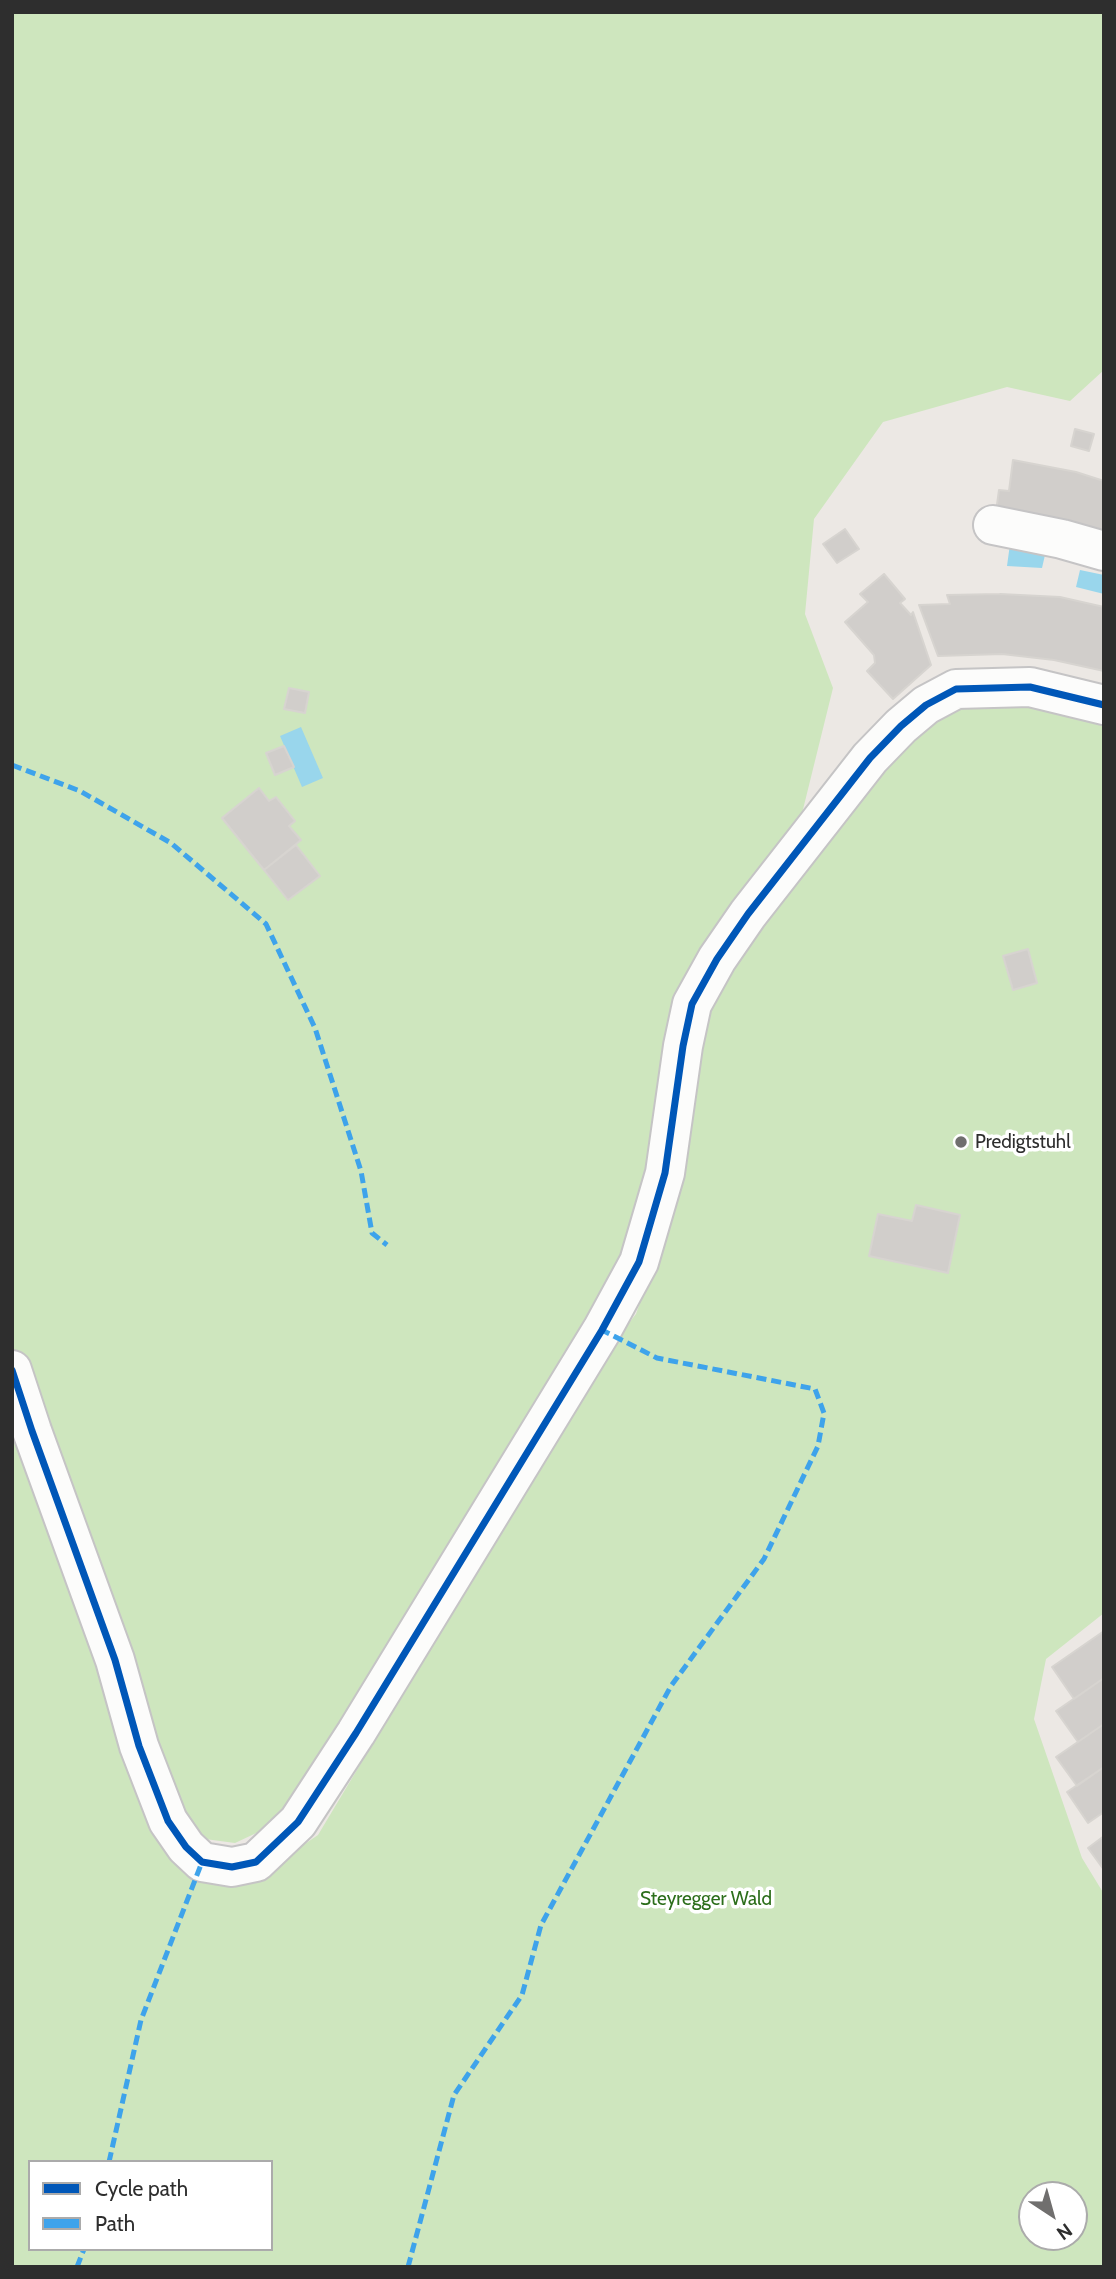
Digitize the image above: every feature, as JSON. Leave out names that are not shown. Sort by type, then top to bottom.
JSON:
[{"type":"street","points":[[993,525],[1062,539],[1104,551]]},
{"type":"street","points":[[12,1370],[114,1660],[139,1746],[168,1821],[186,1847],[202,1861],[232,1867],[256,1862],[298,1822],[349,1745],[602,1330],[639,1262],[664,1173],[692,1004],[717,959],[748,914],[870,758],[926,705],[956,689],[1030,687],[1104,705]]},
{"type":"green space","name":"Steyregger Wald","points":[[12,12],[1104,12],[1104,370],[1070,401],[1007,387],[883,422],[814,519],[805,614],[833,688],[791,858],[931,719],[966,705],[1034,701],[1104,722],[1104,1613],[1046,1659],[1034,1719],[1082,1858],[1104,1894],[1104,2267],[12,2267],[12,1389],[170,1854],[268,1869],[318,1835],[610,1347],[636,1314],[659,1247],[633,1241],[606,1303],[298,1796],[267,1828],[235,1843],[205,1839],[174,1804],[12,1348]]},
{"type":"water","points":[[1010,544],[1045,555],[1042,568],[1007,566]]},
{"type":"water","points":[[1080,570],[1104,575],[1104,594],[1076,587]]},
{"type":"water","points":[[301,727],[323,778],[302,787],[280,736]]},
{"type":"building","points":[[1075,429],[1094,434],[1089,451],[1071,446]]},
{"type":"building","points":[[1013,460],[1076,472],[1104,481],[1104,537],[996,512],[999,490],[1009,491]]},
{"type":"building","points":[[845,529],[859,549],[837,563],[823,544]]},
{"type":"building","points":[[884,574],[905,599],[900,603],[911,615],[913,612],[931,665],[893,699],[867,671],[875,663],[874,655],[845,622],[868,602],[860,594]]},
{"type":"building","points":[[947,595],[1060,597],[1104,607],[1104,671],[1054,660],[1002,654],[938,656],[919,605],[950,604]]},
{"type":"building","points":[[289,688],[309,692],[305,713],[284,709]]},
{"type":"building","points":[[284,746],[294,767],[275,775],[266,753]]},
{"type":"building","points":[[259,788],[269,801],[276,797],[295,821],[289,826],[301,840],[264,870],[222,818]]},
{"type":"building","points":[[296,845],[320,876],[288,900],[264,870]]},
{"type":"building","points":[[1028,949],[1037,983],[1013,990],[1003,956]]},
{"type":"building","points":[[916,1205],[960,1215],[948,1273],[869,1256],[878,1214],[912,1221]]},
{"type":"building","points":[[1104,1631],[1104,1678],[1074,1699],[1052,1667]]},
{"type":"building","points":[[1104,1678],[1104,1724],[1078,1742],[1056,1711]]},
{"type":"building","points":[[1104,1724],[1104,1767],[1077,1786],[1056,1757]]},
{"type":"building","points":[[1104,1767],[1104,1812],[1088,1823],[1067,1792]]},
{"type":"building","points":[[1104,1836],[1104,1870],[1088,1848]]},
{"type":"marked path","points":[[12,765],[80,791],[171,843],[266,924],[315,1028],[361,1171],[372,1233],[387,1245]]},
{"type":"marked path","points":[[408,2267],[454,2095],[522,1995],[541,1925],[671,1686],[764,1559],[818,1446],[824,1413],[815,1389],[657,1358],[602,1330]]},
{"type":"marked path","points":[[109,2160],[141,2020],[202,1862]]},
{"type":"marked path","points":[[77,2267],[83,2251]]},
{"type":"cycle path","points":[[12,1370],[115,1660],[139,1746],[168,1821],[186,1847],[202,1862],[232,1867],[256,1862],[298,1822],[356,1733],[602,1330],[639,1262],[665,1173],[683,1046],[692,1004],[717,959],[748,914],[870,758],[926,705],[956,689],[1030,687],[1104,705]]},
{"type":"place","name":"Predigtstuhl","points":[[961,1142]]}]
